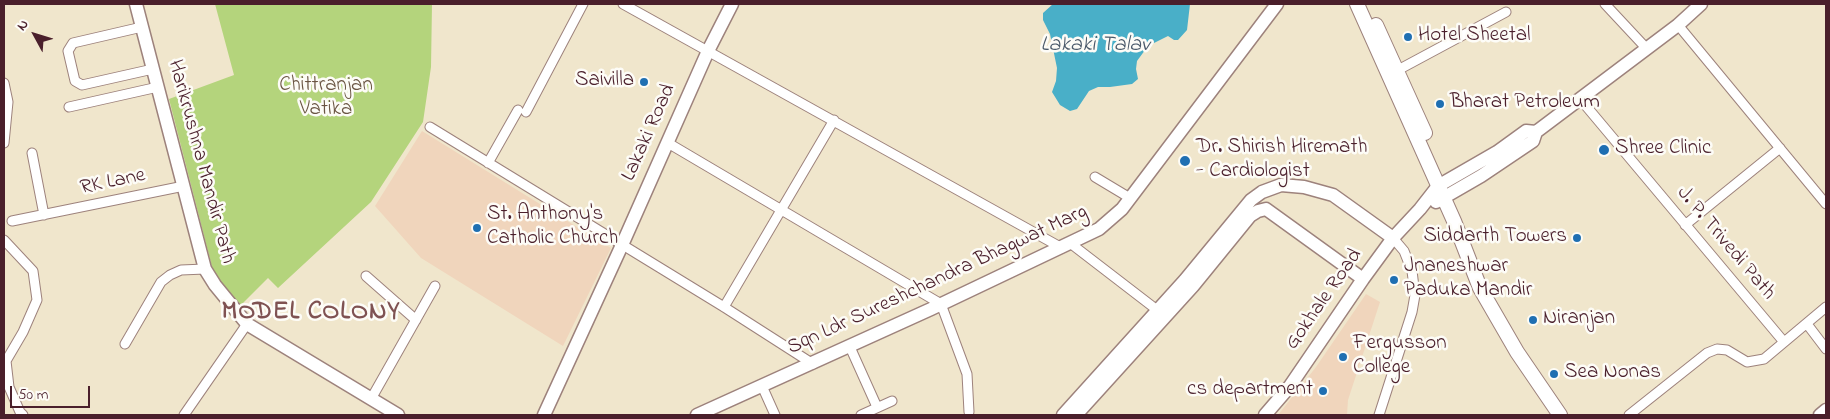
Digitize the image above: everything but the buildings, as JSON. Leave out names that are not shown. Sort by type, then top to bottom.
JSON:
[{"type":"main road","points":[[1356,4],[1444,199],[1480,288],[1498,321],[1560,415]]},
{"type":"main road","points":[[1366,4],[1398,70],[1444,176],[1438,186]]},
{"type":"street","name":"Harikrushna Mandir Path","points":[[136,4],[205,269],[215,285],[246,324],[396,415]]},
{"type":"street","points":[[488,162],[522,111],[583,4]]},
{"type":"street","points":[[623,4],[1066,246],[1161,314]]},
{"type":"street","name":"Lakaki Road","points":[[544,415],[708,51],[732,4]]},
{"type":"street","name":"Sqn Ldr Sureshchandra Bhagwat Marg","points":[[697,415],[850,347],[1099,229],[1122,209],[1277,4]]},
{"type":"street","points":[[1605,4],[1647,49]]},
{"type":"street","points":[[1420,209],[1444,199],[1533,141],[1536,132],[1581,100],[1678,25],[1701,4]]},
{"type":"street","points":[[1398,70],[1506,12]]},
{"type":"street","points":[[1678,25],[1826,204]]},
{"type":"street","points":[[142,27],[73,44],[68,51],[76,81],[82,85],[153,69]]},
{"type":"street","points":[[4,83],[8,102],[4,143]]},
{"type":"street","points":[[69,107],[158,87]]},
{"type":"street","name":"J. P. Trivedi Path","points":[[1581,100],[1784,342]]},
{"type":"street","points":[[724,307],[834,120]]},
{"type":"street","points":[[430,127],[724,307],[813,364]]},
{"type":"street","points":[[1438,186],[1497,152],[1526,131],[1536,132]]},
{"type":"street","points":[[668,143],[941,304],[967,374],[969,412]]},
{"type":"street","points":[[1685,226],[1780,148]]},
{"type":"street","points":[[32,153],[47,214]]},
{"type":"street","points":[[1095,177],[1130,198]]},
{"type":"street","points":[[1076,415],[1161,314],[1185,280],[1251,200],[1262,192],[1281,185],[1304,187],[1333,195],[1393,238],[1404,252],[1412,271],[1416,295],[1379,415]]},
{"type":"street","name":"RK Lane","points":[[12,221],[184,186]]},
{"type":"street","name":"Gokhale Road","points":[[1265,415],[1290,386],[1393,238],[1438,186]]},
{"type":"street","points":[[1063,415],[1161,314],[1193,286],[1250,216],[1258,211],[1266,209],[1363,279]]},
{"type":"street","points":[[4,240],[33,272],[37,300],[23,332],[6,362],[9,387],[23,415]]},
{"type":"street","points":[[125,344],[161,282],[181,270],[205,269]]},
{"type":"street","points":[[366,276],[416,320]]},
{"type":"street","points":[[371,399],[435,286]]},
{"type":"street","points":[[1629,415],[1707,354],[1717,349],[1727,350],[1747,362],[1764,359],[1826,307]]},
{"type":"street","points":[[184,415],[246,324]]},
{"type":"street","points":[[1807,324],[1826,349]]},
{"type":"street","points":[[850,347],[877,408]]},
{"type":"street","points":[[762,386],[775,415]]},
{"type":"street","points":[[861,415],[892,401]]},
{"type":"street","points":[[1820,415],[1826,410]]},
{"type":"shaded area","name":"St. Anthony's Catholic Church","points":[[422,131],[611,248],[563,346],[421,258],[375,206]]},
{"type":"shaded area","name":"Fergusson College","points":[[1366,294],[1380,302],[1348,400],[1347,415],[1278,415],[1316,367]]},
{"type":"green space","name":"Chittranjan Vatika","points":[[215,4],[432,4],[431,67],[423,122],[371,202],[278,288],[268,278],[240,306],[221,283],[212,267],[169,99],[234,75]]},
{"type":"water","name":"Lakaki Talav","points":[[1053,4],[1190,4],[1187,30],[1178,40],[1168,36],[1148,46],[1137,61],[1138,79],[1132,84],[1098,87],[1089,91],[1077,109],[1070,111],[1060,105],[1052,92],[1056,81],[1057,68],[1050,34],[1043,20],[1043,13]]},
{"type":"place","name":"Hotel Sheetal","points":[[1408,37]]},
{"type":"place","name":"Saivilla","points":[[644,82]]},
{"type":"place","name":"Bharat Petroleum","points":[[1440,104]]},
{"type":"place","name":"Shree Clinic","points":[[1604,150]]},
{"type":"place","name":"Dr. Shirish Hiremath - Cardiologist","points":[[1185,161]]},
{"type":"place","name":"St. Anthony's Catholic Church","points":[[477,228]]},
{"type":"place","name":"Siddarth Towers","points":[[1577,238]]},
{"type":"place","name":"Jnaneshwar Paduka Mandir","points":[[1394,280]]},
{"type":"place","name":"Niranjan","points":[[1533,320]]},
{"type":"place","name":"Fergusson College","points":[[1343,357]]},
{"type":"place","name":"Sea Nonas","points":[[1554,374]]},
{"type":"place","name":"cs department","points":[[1323,391]]},
{"type":"district","name":"MODEL COLONY","points":[[311,314]]}]
